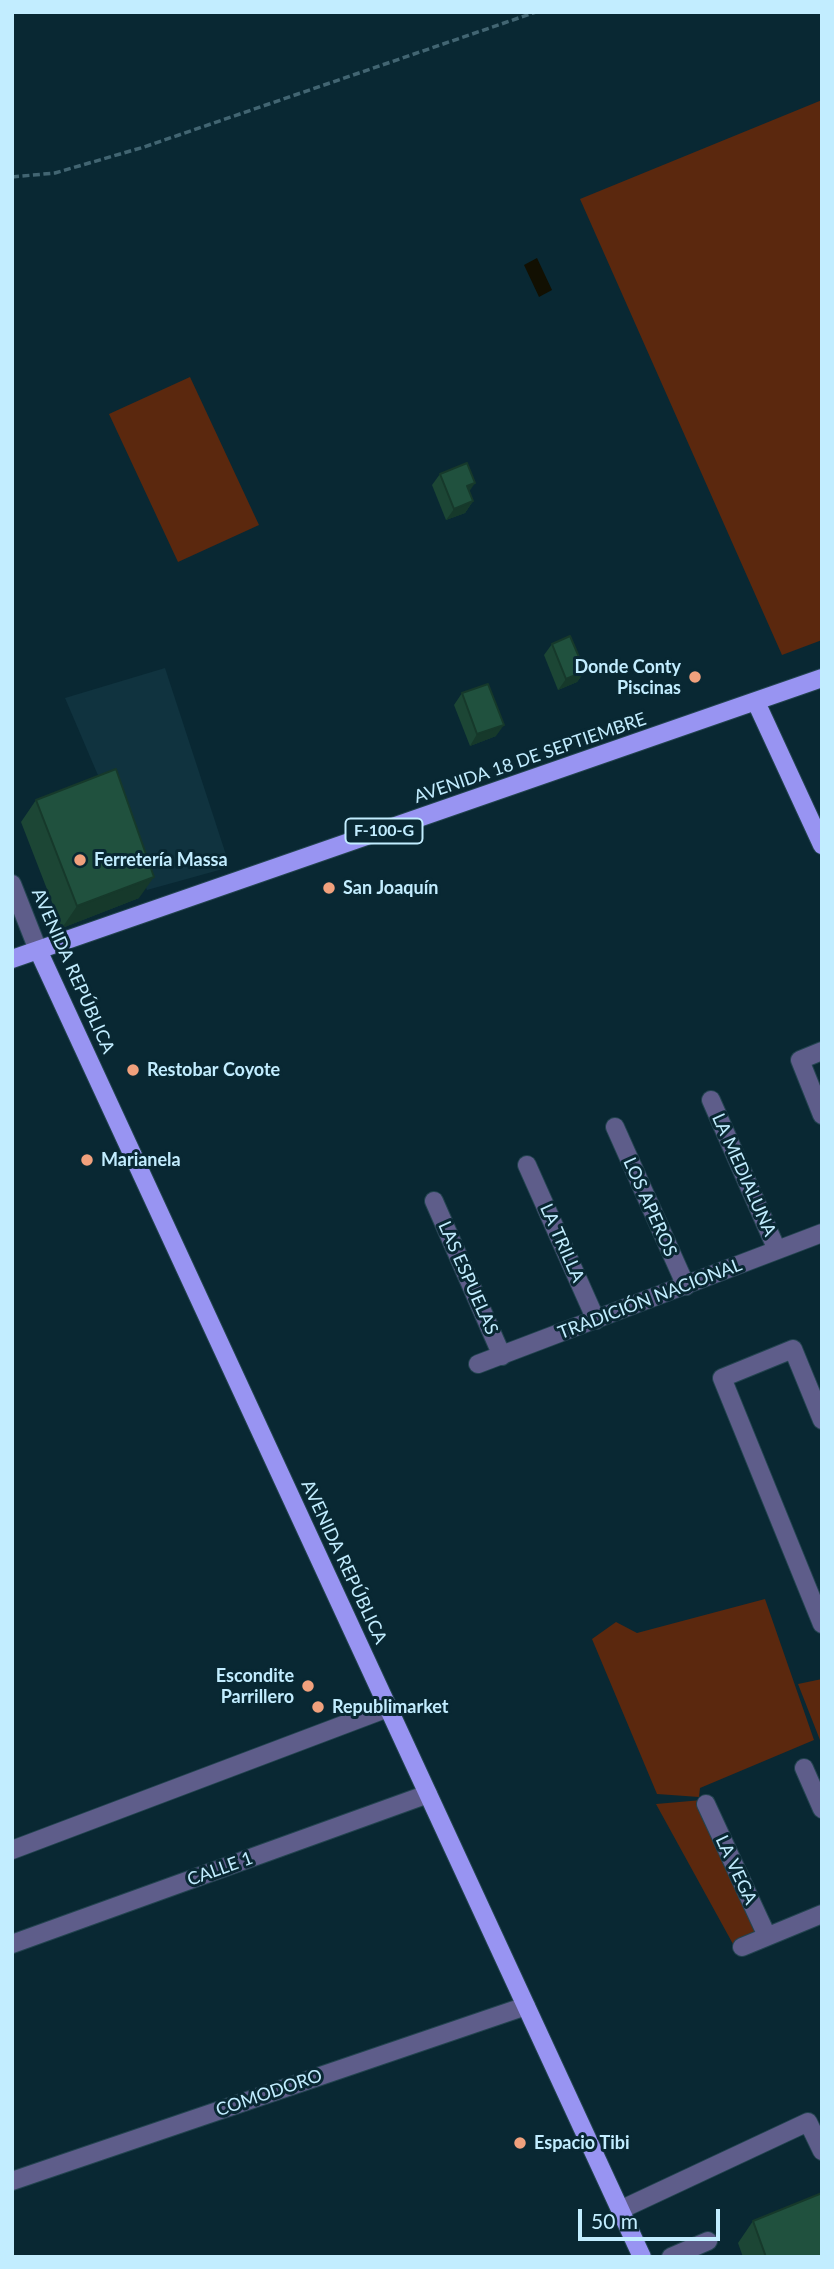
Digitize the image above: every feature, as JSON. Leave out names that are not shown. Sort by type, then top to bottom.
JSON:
[{"type":"main road","name":"AVENIDA 18 DE SEPTIEMBRE","points":[[12,959],[822,678]]},
{"type":"main road","points":[[756,702],[822,845]]},
{"type":"main road","name":"AVENIDA REPÚBLICA","points":[[38,950],[642,2257]]},
{"type":"street","name":"AVENIDA REPÚBLICA","points":[[12,884],[38,950]]},
{"type":"street","points":[[822,1051],[800,1060],[822,1115]]},
{"type":"street","name":"LA MEDIALUNA","points":[[711,1101],[777,1250]]},
{"type":"street","name":"LOS APEROS","points":[[615,1127],[685,1286]]},
{"type":"street","name":"LA TRILLA","points":[[527,1165],[596,1321]]},
{"type":"street","name":"LAS ESPUELAS","points":[[435,1201],[502,1356]]},
{"type":"street","name":"TRADICIÓN NACIONAL","points":[[478,1364],[822,1233]]},
{"type":"street","points":[[822,1420],[793,1349],[722,1378],[816,1594],[822,1624]]},
{"type":"street","points":[[12,1850],[388,1708]]},
{"type":"street","points":[[804,1768],[822,1809]]},
{"type":"street","name":"CALLE 1","points":[[12,1944],[428,1794]]},
{"type":"street","name":"LA VEGA","points":[[706,1804],[767,1936]]},
{"type":"street","points":[[742,1947],[822,1914]]},
{"type":"street","name":"COMODORO","points":[[12,2181],[526,2006]]},
{"type":"street","points":[[620,2210],[808,2122],[822,2151]]},
{"type":"street","points":[[671,2257],[708,2241]]},
{"type":"path","points":[[12,177],[55,173],[144,147],[536,12]]},
{"type":"shaded area","points":[[822,100],[822,640],[782,655],[580,199]]},
{"type":"shaded area","points":[[537,258],[552,290],[539,297],[524,265]]},
{"type":"shaded area","points":[[190,377],[259,525],[178,562],[109,414]]},
{"type":"shaded area","points":[[165,668],[230,867],[147,890],[65,698]]},
{"type":"shaded area","points":[[765,1599],[814,1740],[700,1788],[699,1797],[657,1794],[592,1639],[616,1622],[637,1633]]},
{"type":"shaded area","points":[[822,1679],[822,1739],[820,1740],[798,1684]]},
{"type":"shaded area","points":[[702,1800],[761,1930],[747,1942],[733,1944],[656,1804]]},
{"type":"building","points":[[467,463],[475,483],[467,486],[473,501],[454,509],[440,474]]},
{"type":"building","points":[[570,636],[585,671],[566,679],[552,644]]},
{"type":"building","points":[[488,684],[504,725],[477,734],[462,693]]},
{"type":"building","name":"Ferretería Massa","points":[[116,769],[154,877],[77,906],[36,800]]},
{"type":"building","points":[[822,2193],[822,2257],[766,2257],[753,2221]]},
{"type":"place","name":"Donde Conty Piscinas","points":[[695,677]]},
{"type":"place","name":"Ferretería Massa","points":[[80,860]]},
{"type":"place","name":"San Joaquín","points":[[329,888]]},
{"type":"place","name":"Restobar Coyote","points":[[133,1070]]},
{"type":"place","name":"Marianela","points":[[87,1160]]},
{"type":"place","name":"Escondite Parrillero","points":[[308,1686]]},
{"type":"place","name":"Republimarket","points":[[318,1707]]},
{"type":"place","name":"Espacio Tibi","points":[[520,2143]]}]
